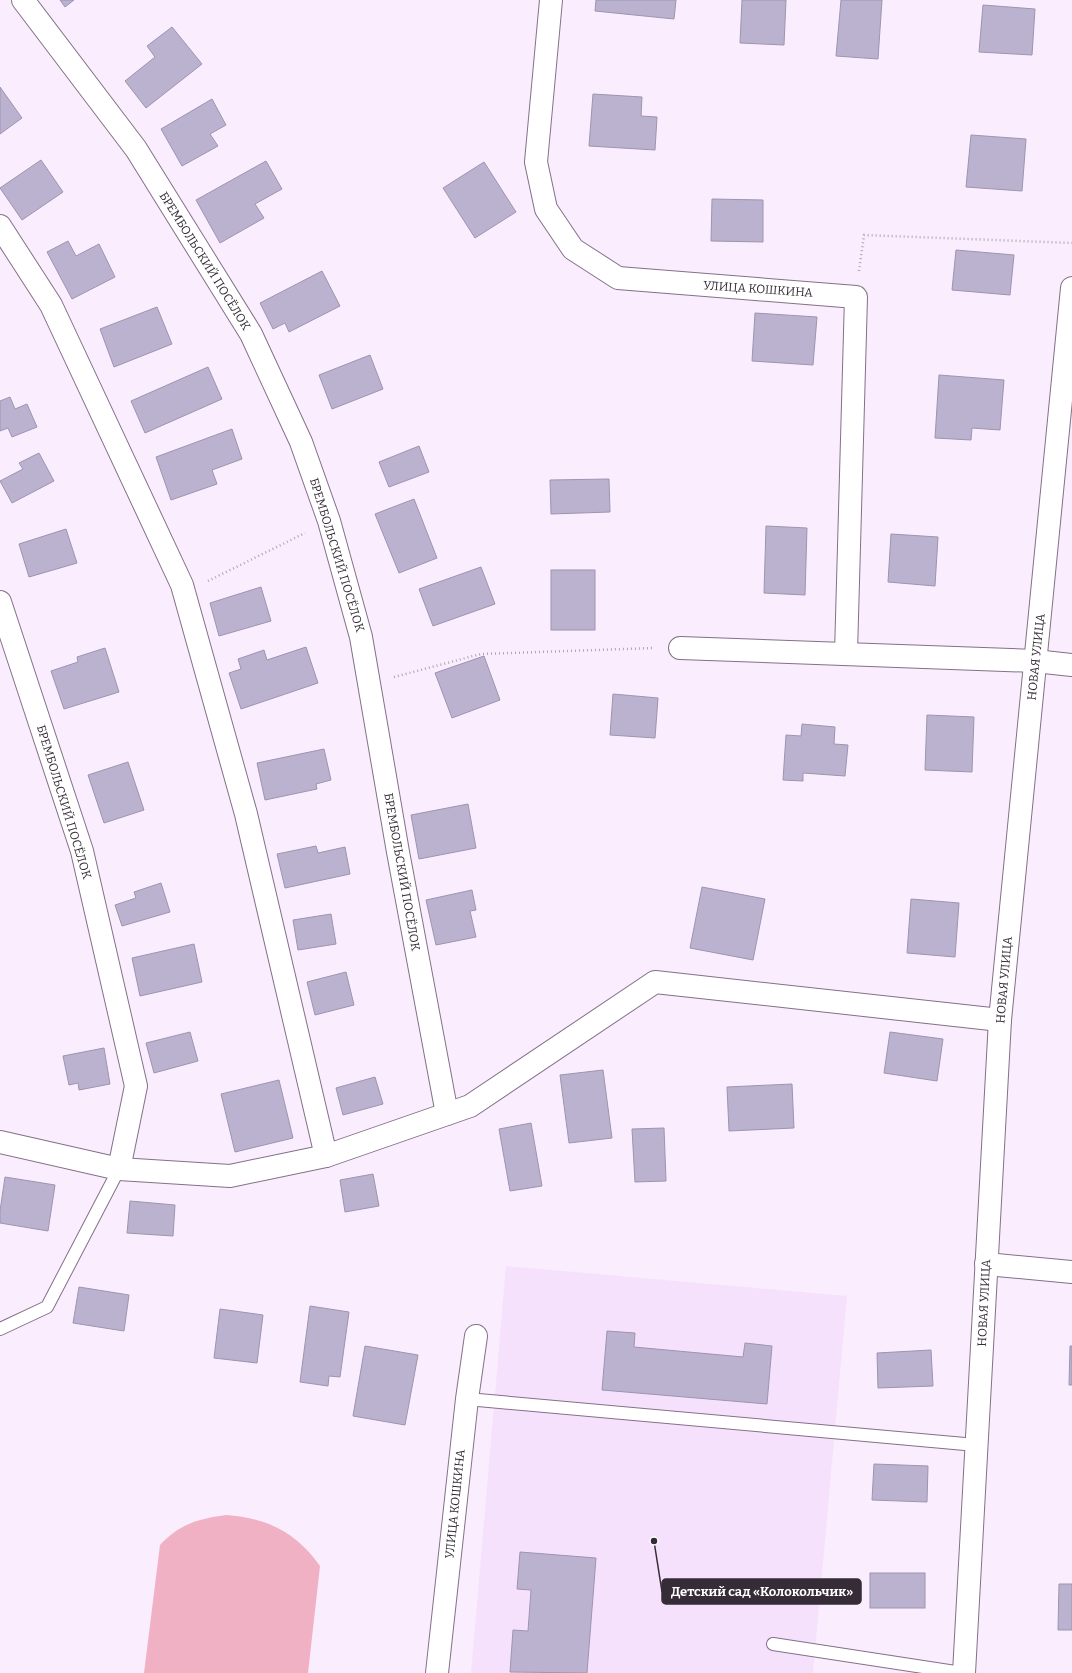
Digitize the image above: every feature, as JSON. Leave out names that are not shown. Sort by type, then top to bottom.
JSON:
[{"type":"street","name":"БРЕМБОЛЬСКИЙ ПОСЁЛОК","points":[[23,0],[136,149],[251,334],[301,442],[329,521],[361,637],[398,852],[447,1114]]},
{"type":"street","name":"УЛИЦА КОШКИНА","points":[[551,0],[536,162],[546,209],[572,249],[618,278],[856,297]]},
{"type":"street","points":[[0,226],[51,305],[182,585],[246,814],[326,1156]]},
{"type":"street","name":"НОВАЯ УЛИЦА","points":[[963,1673],[1000,1020],[1072,288]]},
{"type":"street","points":[[846,653],[856,297]]},
{"type":"street","name":"БРЕМБОЛЬСКИЙ ПОСЁЛОК","points":[[0,602],[82,851],[136,1086],[119,1169]]},
{"type":"street","points":[[680,648],[1035,661],[1072,665]]},
{"type":"street","points":[[0,1142],[119,1169],[230,1176],[326,1156],[470,1106],[655,982],[1000,1020]]},
{"type":"street","points":[[986,1264],[1072,1272]]},
{"type":"street","name":"УЛИЦА КОШКИНА","points":[[437,1673],[467,1399],[476,1336]]},
{"type":"lane","points":[[0,1328],[47,1307],[119,1169]]},
{"type":"lane","points":[[467,1399],[976,1445]]},
{"type":"lane","points":[[772,1644],[963,1673]]},
{"type":"path","points":[[856,297],[864,235],[1072,243]]},
{"type":"path","points":[[183,593],[329,521]]},
{"type":"path","points":[[369,684],[481,654],[680,648]]},
{"type":"shaded area","points":[[506,1266],[847,1296],[813,1673],[471,1673]]},
{"type":"shaded area","points":[[226,1515],[255,1519],[279,1529],[301,1544],[320,1566],[308,1673],[144,1673],[160,1545],[182,1527],[206,1518]]},
{"type":"building","points":[[60,0],[74,0],[65,7]]},
{"type":"building","points":[[596,0],[676,0],[674,19],[595,11]]},
{"type":"building","points":[[742,0],[786,0],[784,45],[740,43]]},
{"type":"building","points":[[841,0],[882,0],[878,59],[836,56]]},
{"type":"building","points":[[983,5],[1035,9],[1032,55],[979,52]]},
{"type":"building","points":[[172,27],[202,64],[146,108],[125,81],[155,57],[147,46]]},
{"type":"building","points":[[0,87],[22,118],[0,134]]},
{"type":"building","points":[[593,94],[642,97],[641,116],[657,117],[655,150],[589,146]]},
{"type":"building","points":[[212,99],[226,125],[210,134],[218,146],[182,166],[161,129]]},
{"type":"building","points":[[971,135],[1026,139],[1022,191],[966,187]]},
{"type":"building","points":[[41,160],[63,192],[22,220],[0,188]]},
{"type":"building","points":[[266,161],[282,189],[255,204],[264,218],[220,243],[196,200]]},
{"type":"building","points":[[484,162],[516,212],[475,238],[443,188]]},
{"type":"building","points":[[712,199],[763,200],[763,242],[711,241]]},
{"type":"building","points":[[68,241],[76,256],[99,244],[115,277],[72,299],[47,252]]},
{"type":"building","points":[[956,250],[1014,255],[1010,295],[952,290]]},
{"type":"building","points":[[322,271],[340,306],[289,332],[285,323],[273,329],[260,303]]},
{"type":"building","points":[[157,307],[172,344],[114,367],[100,329]]},
{"type":"building","points":[[755,313],[817,317],[813,365],[752,361]]},
{"type":"building","points":[[370,355],[383,389],[332,409],[319,375]]},
{"type":"building","points":[[208,367],[222,399],[145,433],[131,401]]},
{"type":"building","points":[[939,375],[1004,380],[1000,430],[972,428],[971,440],[935,438]]},
{"type":"building","points":[[10,397],[15,409],[27,404],[37,427],[12,437],[8,428],[0,431],[0,401]]},
{"type":"building","points":[[232,429],[242,459],[212,470],[217,484],[171,500],[156,457]]},
{"type":"building","points":[[419,446],[429,472],[389,487],[379,462]]},
{"type":"building","points":[[39,453],[54,481],[12,503],[0,481],[23,469],[19,463]]},
{"type":"building","points":[[609,479],[610,512],[551,514],[550,480]]},
{"type":"building","points":[[414,499],[437,558],[399,573],[375,514]]},
{"type":"building","points":[[766,526],[807,528],[805,595],[764,593]]},
{"type":"building","points":[[66,529],[77,563],[29,577],[19,544]]},
{"type":"building","points":[[891,534],[938,537],[935,586],[888,582]]},
{"type":"building","points":[[481,567],[495,604],[433,626],[419,589]]},
{"type":"building","points":[[551,570],[595,570],[595,630],[551,630]]},
{"type":"building","points":[[261,587],[271,621],[219,636],[210,603]]},
{"type":"building","points":[[306,647],[318,683],[241,709],[229,673],[241,669],[238,659],[264,650],[267,660]]},
{"type":"building","points":[[105,648],[119,692],[64,709],[51,671],[78,662],[77,657]]},
{"type":"building","points":[[484,656],[500,700],[452,718],[435,673]]},
{"type":"building","points":[[613,694],[658,698],[655,738],[610,735]]},
{"type":"building","points":[[927,715],[974,717],[972,772],[925,770]]},
{"type":"building","points":[[802,724],[835,727],[834,744],[848,745],[845,776],[803,773],[803,781],[783,780],[786,735],[801,736]]},
{"type":"building","points":[[324,749],[331,780],[316,784],[317,789],[265,800],[257,763]]},
{"type":"building","points":[[128,762],[144,810],[104,823],[88,775]]},
{"type":"building","points":[[468,804],[476,848],[419,859],[411,815]]},
{"type":"building","points":[[316,846],[318,853],[345,847],[350,874],[285,888],[277,854]]},
{"type":"building","points":[[161,883],[170,912],[122,926],[115,905],[136,898],[134,892]]},
{"type":"building","points":[[702,887],[765,899],[753,960],[690,948]]},
{"type":"building","points":[[472,890],[476,910],[470,911],[476,937],[436,945],[426,900]]},
{"type":"building","points":[[911,899],[959,903],[955,957],[907,953]]},
{"type":"building","points":[[331,914],[336,944],[298,950],[293,920]]},
{"type":"building","points":[[194,944],[202,982],[140,996],[132,958]]},
{"type":"building","points":[[346,972],[354,1005],[315,1015],[307,982]]},
{"type":"building","points":[[190,1032],[198,1061],[154,1073],[146,1043]]},
{"type":"building","points":[[890,1032],[943,1039],[937,1081],[884,1073]]},
{"type":"building","points":[[104,1048],[110,1084],[79,1090],[78,1083],[69,1085],[63,1056]]},
{"type":"building","points":[[603,1070],[612,1138],[569,1143],[560,1075]]},
{"type":"building","points":[[375,1077],[383,1104],[343,1115],[336,1088]]},
{"type":"building","points":[[279,1080],[293,1138],[235,1152],[221,1094]]},
{"type":"building","points":[[792,1084],[794,1128],[729,1131],[727,1087]]},
{"type":"building","points":[[531,1123],[542,1186],[510,1191],[499,1129]]},
{"type":"building","points":[[664,1128],[666,1181],[635,1182],[632,1129]]},
{"type":"building","points":[[373,1174],[379,1206],[345,1212],[340,1180]]},
{"type":"building","points":[[5,1177],[55,1185],[48,1231],[0,1223],[0,1211]]},
{"type":"building","points":[[130,1201],[175,1205],[173,1236],[127,1233]]},
{"type":"building","points":[[79,1287],[129,1295],[124,1331],[73,1323]]},
{"type":"building","points":[[310,1306],[349,1312],[340,1377],[329,1376],[328,1386],[300,1382]]},
{"type":"building","points":[[220,1309],[263,1315],[257,1363],[214,1358]]},
{"type":"building","points":[[607,1331],[635,1333],[634,1347],[743,1357],[745,1343],[772,1346],[767,1404],[602,1390]]},
{"type":"building","points":[[365,1346],[418,1355],[405,1425],[353,1416]]},
{"type":"building","points":[[1070,1346],[1072,1346],[1072,1385],[1069,1385]]},
{"type":"building","points":[[931,1350],[933,1386],[878,1388],[877,1353]]},
{"type":"building","points":[[874,1464],[928,1466],[927,1502],[872,1500]]},
{"type":"building","points":[[520,1552],[596,1558],[587,1673],[510,1672],[513,1630],[528,1631],[531,1590],[517,1589]]},
{"type":"building","points":[[870,1573],[925,1573],[925,1608],[870,1608]]},
{"type":"building","points":[[1059,1584],[1072,1584],[1072,1630],[1058,1630]]},
{"type":"place","name":"Детский сад «Колокольчик»","points":[[654,1541]]}]
